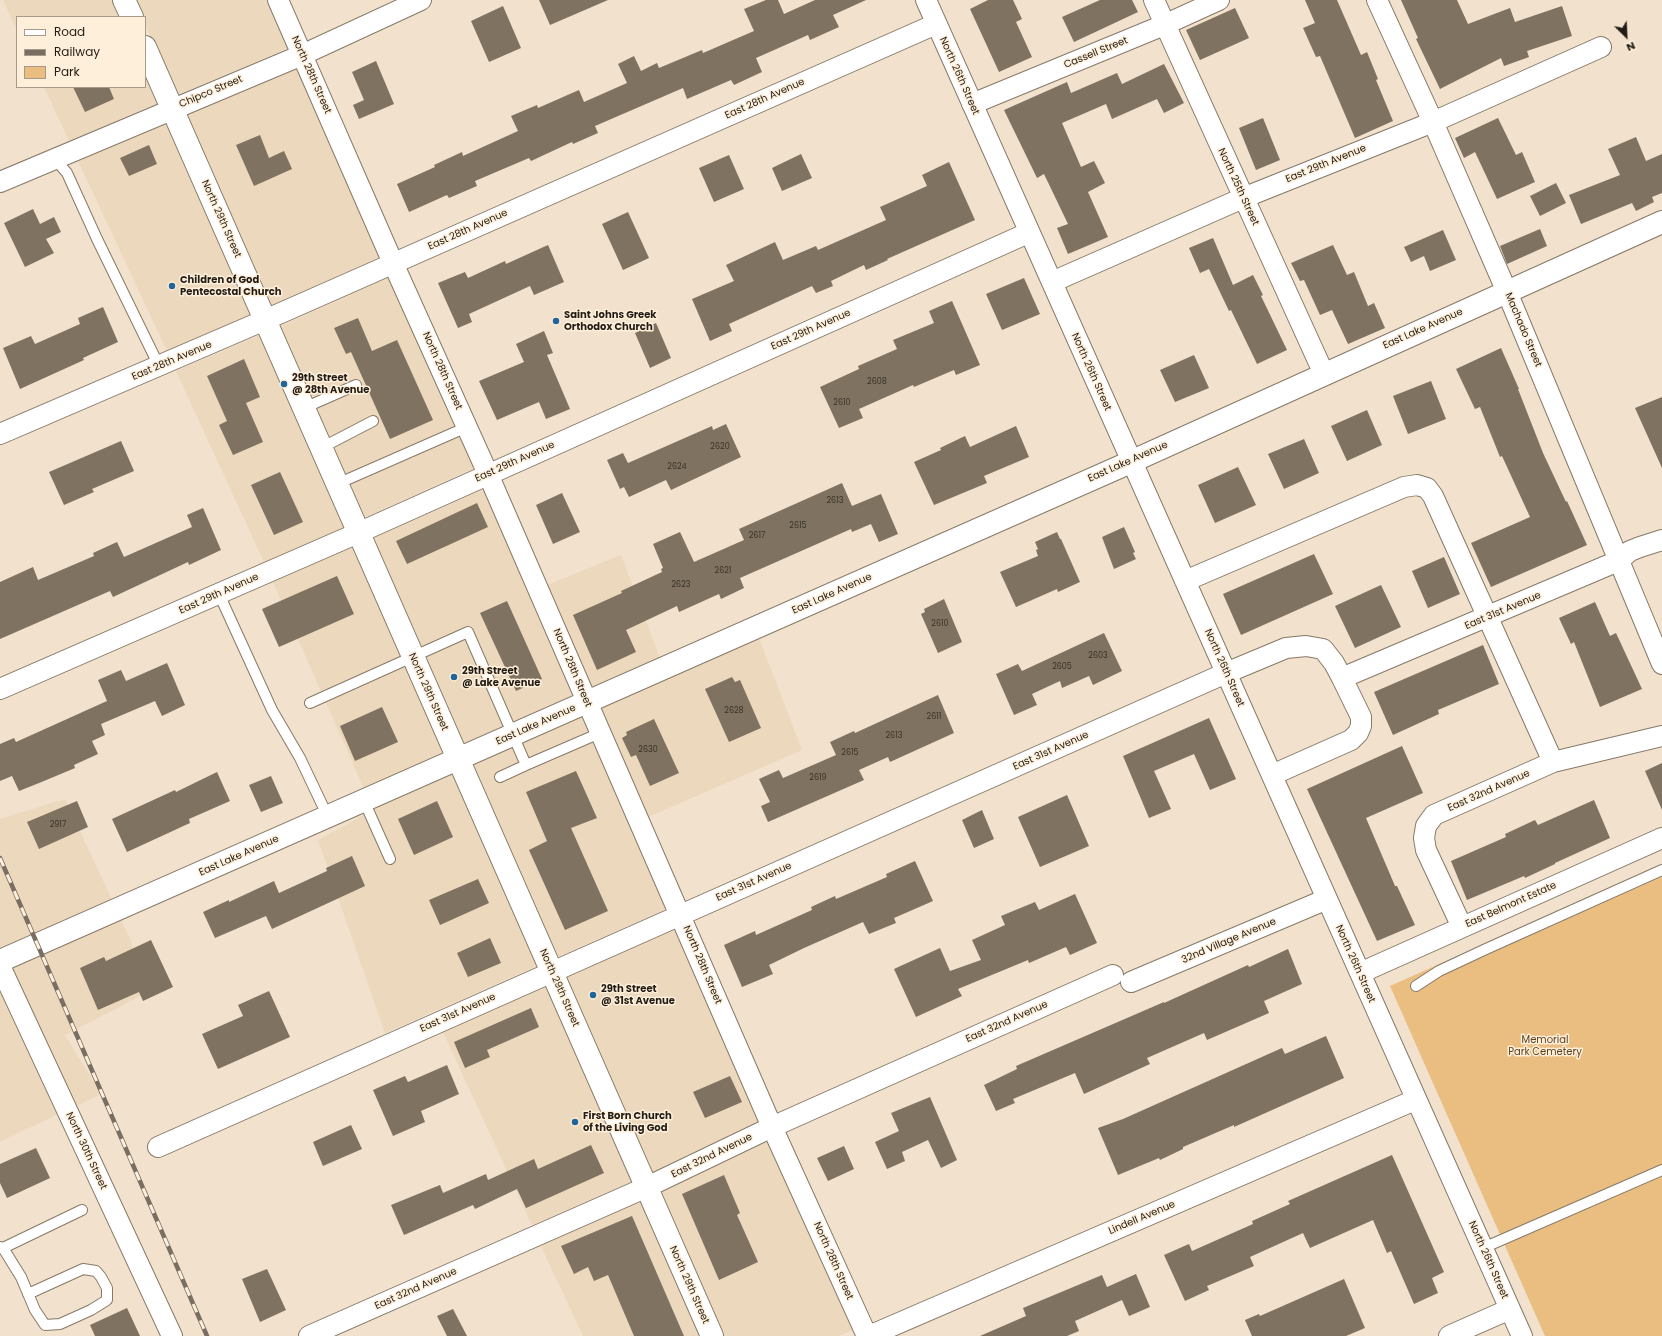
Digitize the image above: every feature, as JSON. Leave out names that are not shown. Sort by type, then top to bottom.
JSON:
[{"type":"street","points":[[124,0],[132,16]]},
{"type":"street","name":"North 28th Street","points":[[278,0],[393,263],[488,474],[772,1127],[868,1336]]},
{"type":"street","name":"Chipco Street","points":[[0,182],[302,55],[421,0]]},
{"type":"street","name":"North 26th Street","points":[[926,0],[1028,233],[1052,282],[1130,462],[1185,581],[1415,1100],[1522,1336]]},
{"type":"street","name":"North 25th Street","points":[[1154,0],[1164,25],[1324,374]]},
{"type":"street","name":"Cassell Street","points":[[972,104],[1164,25],[1219,0]]},
{"type":"street","name":"Machado Street","points":[[1377,0],[1433,122],[1507,292],[1662,664]]},
{"type":"street","name":"East 28th Avenue","points":[[0,434],[265,320],[936,24]]},
{"type":"street","name":"East 29th Avenue","points":[[1052,282],[1243,198],[1433,122],[1601,47]]},
{"type":"street","name":"North 29th Street","points":[[146,49],[712,1336]]},
{"type":"street","name":"East Lake Avenue","points":[[0,961],[1130,462],[1662,222]]},
{"type":"street","name":"East 29th Avenue","points":[[0,689],[358,533],[1028,233]]},
{"type":"street","points":[[1185,581],[1404,487],[1417,485],[1427,488],[1433,496],[1552,762]]},
{"type":"street","name":"East 31st Avenue","points":[[1342,678],[1487,618],[1618,561],[1630,551],[1660,538]]},
{"type":"street","name":"East 31st Avenue","points":[[158,1147],[1226,673],[1286,648],[1306,646],[1323,649],[1334,663],[1342,678],[1361,717],[1361,726],[1358,733],[1351,740],[1272,775]]},
{"type":"street","name":"East 32nd Avenue","points":[[1462,927],[1426,850],[1424,838],[1426,826],[1434,816],[1552,762],[1662,736]]},
{"type":"street","name":"East Belmont Estate","points":[[1360,973],[1662,838]]},
{"type":"street","name":"32nd Village Avenue","points":[[1122,978],[1327,899]]},
{"type":"street","name":"North 30th Street","points":[[0,966],[172,1336]]},
{"type":"street","name":"East 32nd Avenue","points":[[310,1336],[647,1187],[772,1127],[1122,978]]},
{"type":"street","name":"Lindell Avenue","points":[[868,1336],[1415,1100]]},
{"type":"street","points":[[1449,1336],[1510,1309]]},
{"type":"lane","points":[[56,158],[67,173],[88,220],[159,366]]},
{"type":"lane","points":[[304,408],[356,385]]},
{"type":"lane","points":[[321,448],[372,421]]},
{"type":"lane","points":[[337,484],[467,427]]},
{"type":"lane","points":[[219,594],[272,710],[300,758],[328,817]]},
{"type":"lane","points":[[310,703],[468,632],[526,765]]},
{"type":"lane","points":[[500,777],[600,733]]},
{"type":"lane","points":[[364,801],[390,859]]},
{"type":"lane","points":[[1416,986],[1439,971],[1486,948],[1662,870]]},
{"type":"lane","points":[[1482,1248],[1662,1170]]},
{"type":"lane","points":[[28,1294],[84,1269],[96,1271],[101,1277],[107,1288],[107,1300],[91,1310],[60,1324],[45,1325],[35,1310],[28,1294],[21,1277],[2,1248],[82,1210]]},
{"type":"shaded area","points":[[3,0],[113,0],[121,16],[16,16],[16,28]]},
{"type":"shaded area","points":[[135,0],[267,0],[288,48],[177,95],[146,25],[146,16],[142,16]]},
{"type":"shaded area","points":[[297,69],[379,257],[270,306],[186,115]]},
{"type":"shaded area","points":[[146,74],[158,103],[69,141],[44,88],[146,88]]},
{"type":"shaded area","points":[[168,123],[252,314],[167,351],[78,161]]},
{"type":"shaded area","points":[[389,277],[474,468],[363,518],[279,327]]},
{"type":"shaded area","points":[[260,335],[345,527],[264,562],[176,371]]},
{"type":"shaded area","points":[[484,489],[573,696],[462,745],[372,539]]},
{"type":"shaded area","points":[[354,547],[444,753],[364,789],[273,582]]},
{"type":"shaded area","points":[[621,555],[660,658],[592,688],[547,585]]},
{"type":"shaded area","points":[[759,638],[802,750],[648,817],[601,708]]},
{"type":"shaded area","points":[[583,716],[666,909],[557,957],[472,765]]},
{"type":"shaded area","points":[[453,774],[539,965],[385,1033],[318,840],[373,809]]},
{"type":"shaded area","points":[[65,799],[112,900],[0,949],[0,819]]},
{"type":"shaded area","points":[[121,920],[131,941],[142,995],[65,1035],[101,1094],[76,1106],[12,968]]},
{"type":"shaded area","points":[[676,929],[758,1121],[651,1173],[566,978]]},
{"type":"shaded area","points":[[548,986],[633,1181],[532,1225],[443,1032]]},
{"type":"shaded area","points":[[0,990],[58,1114],[0,1142]]},
{"type":"shaded area","points":[[767,1142],[853,1330],[839,1336],[723,1336],[660,1193]]},
{"type":"shaded area","points":[[642,1201],[701,1336],[583,1336],[541,1246]]},
{"type":"green space","name":"Memorial Park Cemetery","points":[[1662,865],[1662,1336],[1545,1336],[1390,986]]},
{"type":"building","points":[[539,0],[608,0],[550,25]]},
{"type":"building","points":[[766,0],[778,0],[784,14],[815,0],[866,0],[833,15],[839,27],[810,40],[808,35],[756,58],[762,72],[734,85],[731,80],[687,99],[683,88],[595,126],[598,133],[573,144],[572,142],[531,161],[529,158],[475,181],[477,186],[449,198],[447,195],[409,212],[397,184],[435,167],[434,165],[462,152],[463,156],[518,131],[511,116],[537,105],[538,108],[579,90],[584,102],[627,83],[618,64],[634,56],[641,71],[657,63],[659,68],[702,50],[703,53],[754,31],[744,9]]},
{"type":"building","points":[[988,0],[1013,0],[1022,19],[1016,22],[1032,57],[999,72],[970,9]]},
{"type":"building","points":[[1100,0],[1132,0],[1138,12],[1074,42],[1062,17]]},
{"type":"building","points":[[1305,0],[1337,0],[1361,55],[1367,52],[1378,79],[1376,80],[1393,121],[1355,138],[1320,56],[1316,57],[1303,28],[1315,23]]},
{"type":"building","points":[[1401,0],[1457,0],[1468,24],[1510,8],[1515,22],[1562,6],[1572,36],[1527,51],[1529,57],[1504,66],[1501,58],[1440,89],[1416,39],[1418,38]]},
{"type":"building","points":[[503,6],[521,48],[489,62],[471,21]]},
{"type":"building","points":[[1235,8],[1249,38],[1200,60],[1186,30]]},
{"type":"building","points":[[376,61],[394,104],[359,119],[353,105],[364,100],[352,72]]},
{"type":"building","points":[[1164,64],[1184,103],[1164,113],[1157,99],[1112,119],[1106,104],[1062,123],[1081,167],[1094,161],[1105,183],[1088,192],[1108,237],[1068,254],[1057,228],[1068,224],[1044,174],[1037,178],[1004,110],[1067,82],[1071,93],[1117,73],[1122,84]]},
{"type":"building","points":[[73,88],[109,88],[114,99],[85,112]]},
{"type":"building","points":[[1263,118],[1280,160],[1256,170],[1239,128]]},
{"type":"building","points":[[1498,118],[1516,155],[1522,152],[1535,182],[1497,199],[1475,152],[1464,158],[1455,138]]},
{"type":"building","points":[[260,135],[269,158],[284,151],[292,169],[254,186],[236,145]]},
{"type":"building","points":[[1636,137],[1646,161],[1662,154],[1662,193],[1652,197],[1654,202],[1636,211],[1632,203],[1581,224],[1569,195],[1620,175],[1608,149]]},
{"type":"building","points":[[149,145],[157,164],[129,176],[120,158]]},
{"type":"building","points":[[801,154],[812,178],[782,191],[772,168]]},
{"type":"building","points":[[729,155],[744,189],[714,202],[699,168]]},
{"type":"building","points":[[949,162],[975,220],[887,259],[888,260],[866,270],[864,265],[831,281],[833,286],[816,293],[812,286],[729,324],[732,331],[710,341],[692,299],[734,281],[726,265],[775,242],[783,260],[816,246],[818,250],[886,220],[880,207],[927,186],[922,175]]},
{"type":"building","points":[[1556,183],[1566,203],[1540,216],[1530,196]]},
{"type":"building","points":[[33,209],[40,224],[54,217],[61,232],[46,239],[54,253],[25,267],[4,223]]},
{"type":"building","points":[[628,212],[649,258],[623,270],[602,224]]},
{"type":"building","points":[[1540,229],[1547,246],[1507,264],[1500,246]]},
{"type":"building","points":[[1443,230],[1456,260],[1430,271],[1424,256],[1411,262],[1404,247]]},
{"type":"building","points":[[1213,238],[1233,285],[1253,275],[1263,295],[1261,296],[1287,350],[1257,364],[1209,269],[1200,273],[1189,248]]},
{"type":"building","points":[[548,245],[564,282],[534,295],[530,286],[469,314],[472,322],[458,328],[438,283],[465,272],[468,278],[505,261],[506,264]]},
{"type":"building","points":[[1333,245],[1347,275],[1354,272],[1368,306],[1374,303],[1385,328],[1348,344],[1332,310],[1320,315],[1304,280],[1300,281],[1291,263]]},
{"type":"building","points":[[1024,278],[1040,314],[1002,330],[986,294]]},
{"type":"building","points":[[952,301],[980,365],[956,375],[954,370],[914,387],[913,385],[859,409],[863,418],[839,428],[820,387],[859,369],[858,366],[897,349],[893,340],[934,323],[929,311]]},
{"type":"building","points":[[103,307],[118,342],[83,358],[84,360],[20,389],[3,348],[31,336],[35,344],[80,324],[78,318]]},
{"type":"building","points":[[358,318],[372,351],[397,340],[433,420],[390,439],[351,352],[346,354],[334,328]]},
{"type":"building","points":[[656,323],[671,358],[650,368],[635,333]]},
{"type":"building","points":[[544,331],[553,353],[547,355],[570,409],[546,419],[539,402],[497,420],[479,381],[524,362],[516,344]]},
{"type":"building","points":[[1501,348],[1519,389],[1543,453],[1587,545],[1491,587],[1471,543],[1530,517],[1502,456],[1500,457],[1480,407],[1475,409],[1456,369]]},
{"type":"building","points":[[1194,355],[1209,388],[1175,402],[1160,370]]},
{"type":"building","points":[[244,359],[260,397],[246,403],[263,442],[233,455],[219,425],[227,421],[207,376]]},
{"type":"building","points":[[1431,381],[1446,419],[1408,434],[1393,396]]},
{"type":"building","points":[[1662,397],[1662,468],[1635,408]]},
{"type":"building","points":[[1367,410],[1382,445],[1347,461],[1331,426]]},
{"type":"building","points":[[726,424],[741,457],[671,490],[666,480],[629,497],[624,487],[620,489],[607,460],[623,453],[628,463],[712,426],[713,430]]},
{"type":"building","points":[[1016,426],[1029,457],[984,476],[987,483],[934,505],[914,462],[941,450],[940,448],[965,436],[970,447]]},
{"type":"building","points":[[1304,439],[1319,473],[1284,489],[1268,454]]},
{"type":"building","points":[[121,441],[134,471],[92,489],[94,492],[64,505],[49,472]]},
{"type":"building","points":[[1238,467],[1256,505],[1215,523],[1198,485]]},
{"type":"building","points":[[280,472],[303,522],[274,535],[251,485]]},
{"type":"building","points":[[842,483],[852,506],[881,494],[898,534],[879,542],[871,524],[852,532],[851,529],[740,578],[744,588],[721,599],[719,594],[679,612],[677,606],[626,630],[636,652],[597,670],[573,615],[622,593],[621,591],[662,572],[661,569],[663,568],[653,544],[680,532],[694,562],[744,540],[739,529]]},
{"type":"building","points":[[562,493],[580,532],[553,544],[536,505]]},
{"type":"building","points":[[477,503],[488,527],[407,564],[396,541]]},
{"type":"building","points":[[203,508],[221,550],[189,565],[188,562],[113,597],[110,591],[0,639],[0,582],[33,567],[38,580],[94,556],[93,553],[117,542],[124,557],[192,527],[187,515]]},
{"type":"building","points":[[1124,527],[1135,552],[1133,553],[1136,559],[1114,569],[1102,537]]},
{"type":"building","points":[[1057,532],[1080,582],[1058,592],[1057,589],[1016,607],[1000,572],[1038,556],[1036,550],[1038,549],[1035,542]]},
{"type":"building","points":[[1314,554],[1333,594],[1241,635],[1223,594]]},
{"type":"building","points":[[1444,557],[1460,594],[1428,608],[1412,571]]},
{"type":"building","points":[[337,576],[354,614],[279,647],[262,609]]},
{"type":"building","points":[[1381,585],[1401,627],[1355,648],[1335,606]]},
{"type":"building","points":[[944,599],[962,642],[938,653],[921,614],[925,612],[924,609]]},
{"type":"building","points":[[507,601],[542,679],[516,691],[480,613]]},
{"type":"building","points":[[1595,602],[1610,636],[1616,633],[1642,689],[1600,707],[1574,642],[1571,644],[1559,618]]},
{"type":"building","points":[[1104,633],[1122,671],[1093,685],[1089,676],[1062,688],[1060,681],[1032,694],[1037,705],[1014,715],[996,674],[1018,664],[1022,671]]},
{"type":"building","points":[[1483,645],[1499,684],[1438,710],[1439,714],[1393,735],[1374,692]]},
{"type":"building","points":[[167,663],[185,705],[162,716],[155,701],[101,724],[105,735],[92,741],[98,754],[74,765],[75,768],[44,781],[19,791],[12,776],[0,781],[0,744],[14,738],[16,742],[107,701],[98,680],[121,670],[126,681]]},
{"type":"building","points":[[732,677],[735,682],[740,680],[761,728],[729,742],[705,689]]},
{"type":"building","points":[[938,695],[954,733],[890,762],[888,757],[859,770],[864,780],[768,822],[761,806],[770,802],[759,779],[779,770],[783,778],[836,755],[830,742],[854,731],[855,733]]},
{"type":"building","points":[[382,707],[398,742],[355,761],[340,726]]},
{"type":"building","points":[[1209,718],[1236,779],[1210,790],[1194,754],[1154,771],[1171,809],[1149,818],[1123,756]]},
{"type":"building","points":[[654,719],[679,773],[650,786],[636,755],[631,757],[622,738],[627,735],[626,732]]},
{"type":"building","points":[[1402,746],[1423,793],[1366,818],[1395,886],[1397,886],[1415,925],[1377,941],[1307,789]]},
{"type":"building","points":[[1662,763],[1662,810],[1645,771]]},
{"type":"building","points":[[576,771],[597,818],[571,828],[608,911],[565,930],[529,850],[547,841],[526,792]]},
{"type":"building","points":[[217,772],[230,801],[189,819],[190,823],[127,852],[112,819],[175,790],[176,792]]},
{"type":"building","points":[[271,776],[283,803],[261,812],[249,785]]},
{"type":"building","points":[[1067,795],[1089,846],[1040,867],[1018,817]]},
{"type":"building","points":[[1594,800],[1610,838],[1525,878],[1524,876],[1467,900],[1451,861],[1506,837],[1505,834],[1535,820],[1538,825]]},
{"type":"building","points":[[77,801],[88,827],[39,849],[27,822]]},
{"type":"building","points":[[437,801],[453,837],[414,855],[398,819]]},
{"type":"building","points":[[982,810],[994,839],[974,848],[962,820]]},
{"type":"building","points":[[352,856],[365,886],[272,929],[266,916],[215,938],[203,912],[229,900],[229,902],[274,881],[279,893],[327,871],[326,868]]},
{"type":"building","points":[[915,861],[933,901],[894,918],[896,923],[869,934],[863,922],[804,948],[769,965],[773,974],[742,987],[724,945],[755,931],[756,935],[812,910],[811,907],[835,896],[836,899],[887,877],[886,874]]},
{"type":"building","points":[[478,879],[489,903],[440,925],[429,900]]},
{"type":"building","points":[[1075,894],[1097,943],[1070,955],[1066,947],[1029,963],[1028,960],[958,989],[962,996],[916,1017],[894,969],[940,948],[950,971],[981,960],[972,940],[1005,925],[1001,916],[1035,902],[1039,910]]},
{"type":"building","points":[[490,938],[501,963],[468,977],[457,953]]},
{"type":"building","points":[[151,940],[173,987],[143,1001],[139,992],[98,1010],[80,968],[104,957],[106,961]]},
{"type":"building","points":[[1288,949],[1302,984],[1264,1001],[1269,1013],[1207,1040],[1204,1033],[1147,1058],[1150,1064],[1084,1094],[1075,1073],[1013,1099],[1015,1103],[996,1111],[984,1085],[1017,1069],[1016,1066]]},
{"type":"building","points":[[269,991],[290,1037],[218,1069],[202,1034],[243,1016],[238,1005]]},
{"type":"building","points":[[531,1008],[539,1027],[487,1050],[490,1057],[465,1068],[454,1042]]},
{"type":"building","points":[[1326,1036],[1344,1078],[1234,1127],[1234,1125],[1183,1147],[1183,1149],[1160,1160],[1159,1158],[1118,1175],[1098,1128],[1123,1119],[1282,1048],[1285,1054]]},
{"type":"building","points":[[447,1065],[459,1094],[421,1111],[425,1122],[393,1136],[373,1090],[405,1076],[408,1082]]},
{"type":"building","points":[[730,1076],[742,1102],[705,1118],[693,1092]]},
{"type":"building","points":[[930,1097],[957,1160],[941,1168],[928,1140],[902,1152],[905,1161],[887,1169],[875,1142],[899,1131],[891,1113]]},
{"type":"building","points":[[351,1125],[362,1149],[323,1166],[313,1142]]},
{"type":"building","points":[[591,1145],[604,1173],[526,1208],[517,1189],[475,1209],[473,1205],[404,1235],[391,1205],[440,1185],[443,1193],[486,1174],[488,1180],[534,1159],[538,1169]]},
{"type":"building","points":[[844,1146],[854,1169],[828,1181],[817,1158]]},
{"type":"building","points":[[36,1148],[50,1178],[7,1198],[0,1183],[0,1164]]},
{"type":"building","points":[[1392,1155],[1444,1272],[1432,1278],[1438,1293],[1414,1304],[1391,1251],[1387,1253],[1373,1220],[1310,1248],[1303,1233],[1250,1257],[1254,1266],[1207,1286],[1209,1290],[1185,1301],[1164,1255],[1189,1244],[1192,1251],[1253,1224],[1252,1221],[1290,1204],[1288,1201]]},
{"type":"building","points":[[724,1175],[740,1213],[737,1215],[758,1262],[719,1280],[682,1194]]},
{"type":"building","points":[[632,1216],[684,1336],[634,1336],[608,1275],[594,1281],[588,1267],[574,1274],[561,1246]]},
{"type":"building","points":[[267,1269],[286,1310],[260,1322],[242,1279]]},
{"type":"building","points":[[1136,1274],[1150,1307],[1129,1316],[1122,1300],[1075,1321],[1079,1331],[1067,1336],[980,1336],[1026,1316],[1023,1308],[1102,1275],[1107,1287]]},
{"type":"building","points":[[1344,1279],[1365,1328],[1346,1336],[1252,1336],[1245,1320],[1259,1314],[1260,1316]]},
{"type":"building","points":[[127,1308],[140,1336],[95,1336],[90,1325]]},
{"type":"building","points":[[453,1309],[467,1336],[447,1336],[437,1316]]},
{"type":"railway","points":[[0,858],[207,1336]]},
{"type":"place","name":"Children of God Pentecostal Church","points":[[172,286]]},
{"type":"place","name":"Saint Johns Greek Orthodox Church","points":[[556,321]]},
{"type":"place","name":"29th Street @ 28th Avenue","points":[[284,384]]},
{"type":"place","name":"29th Street @ Lake Avenue","points":[[454,677]]},
{"type":"place","name":"29th Street @ 31st Avenue","points":[[593,995]]},
{"type":"place","name":"First Born Church of the Living God","points":[[575,1122]]}]
